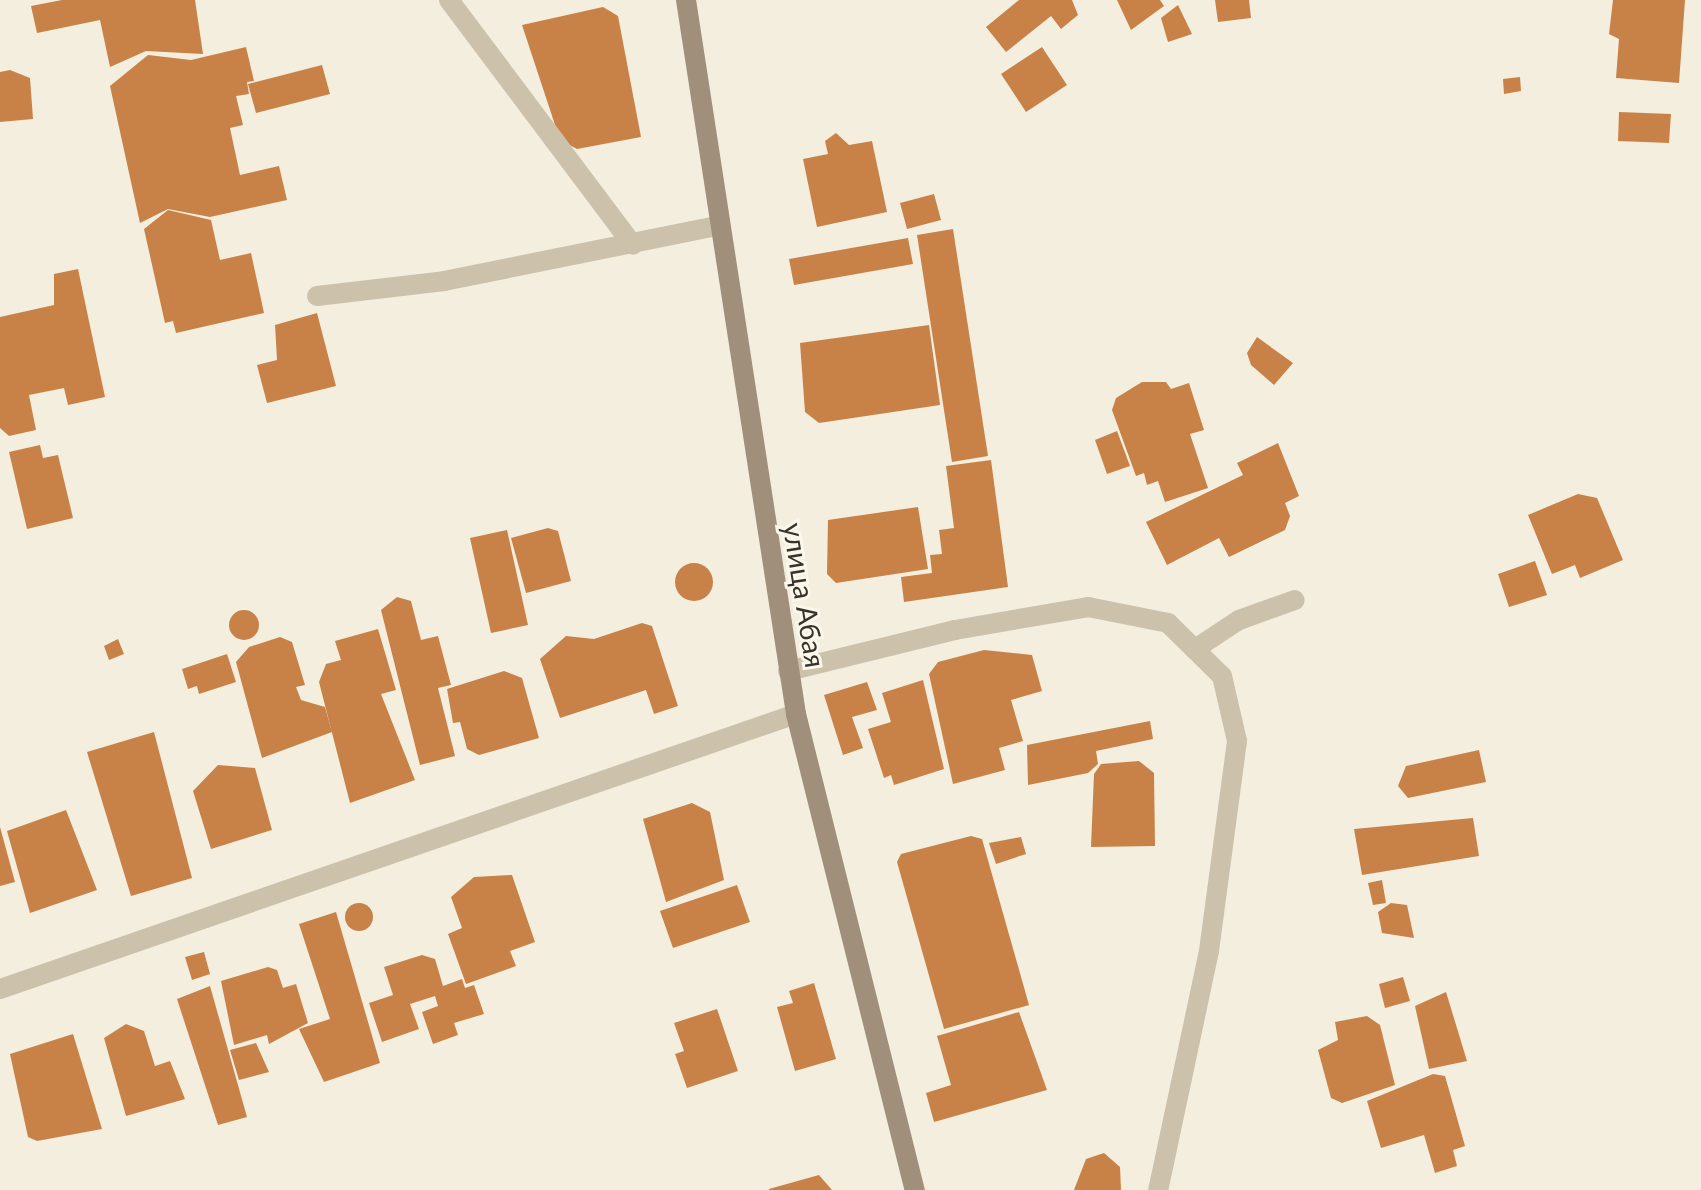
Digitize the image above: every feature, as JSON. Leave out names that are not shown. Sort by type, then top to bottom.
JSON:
[{"type":"main road","name":"улица Абая","points":[[686,0],[717,226],[796,714],[915,1190]]},
{"type":"street","points":[[449,0],[633,245]]},
{"type":"street","points":[[317,296],[444,281],[717,226]]},
{"type":"street","points":[[1198,647],[1239,620],[1295,600]]},
{"type":"street","points":[[788,671],[955,630],[1088,607],[1168,623],[1198,647],[1222,676],[1237,741],[1209,951],[1158,1190]]},
{"type":"street","points":[[0,989],[796,714]]},
{"type":"building","points":[[62,0],[195,0],[203,54],[146,51],[110,67],[100,20],[37,33],[31,6]]},
{"type":"building","points":[[1019,0],[1072,0],[1078,15],[1061,29],[1051,16],[1006,52],[986,27]]},
{"type":"building","points":[[1117,0],[1160,0],[1164,6],[1131,30]]},
{"type":"building","points":[[1215,0],[1249,0],[1251,18],[1218,22]]},
{"type":"building","points":[[1613,0],[1685,0],[1679,83],[1616,78],[1619,39],[1609,34]]},
{"type":"building","points":[[1178,5],[1192,34],[1168,42],[1161,18]]},
{"type":"building","points":[[603,7],[618,16],[641,137],[577,149],[560,140],[522,25]]},
{"type":"building","points":[[246,47],[254,81],[247,82],[249,94],[236,96],[243,125],[230,128],[240,175],[279,166],[287,200],[210,217],[168,209],[140,223],[110,86],[148,55],[191,60]]},
{"type":"building","points":[[1042,47],[1067,85],[1026,112],[1001,74]]},
{"type":"building","points":[[322,65],[330,94],[256,113],[248,84]]},
{"type":"building","points":[[10,70],[30,78],[33,119],[0,122],[0,72]]},
{"type":"building","points":[[1520,77],[1521,91],[1504,94],[1503,79]]},
{"type":"building","points":[[1619,112],[1671,114],[1669,143],[1618,141]]},
{"type":"building","points":[[836,133],[849,145],[872,141],[887,212],[817,227],[803,159],[828,154],[825,141]]},
{"type":"building","points":[[934,194],[941,220],[907,229],[900,203]]},
{"type":"building","points":[[168,210],[211,220],[220,260],[251,253],[264,313],[176,333],[173,321],[165,323],[144,229]]},
{"type":"building","points":[[953,229],[988,456],[952,462],[917,235]]},
{"type":"building","points":[[908,238],[913,264],[794,285],[789,259]]},
{"type":"building","points":[[78,269],[105,397],[68,405],[64,388],[29,395],[36,430],[9,436],[0,428],[0,317],[54,305],[54,274]]},
{"type":"building","points":[[317,313],[336,386],[267,403],[257,365],[277,360],[275,325]]},
{"type":"building","points":[[929,325],[940,405],[819,423],[805,412],[800,343]]},
{"type":"building","points":[[1257,337],[1293,363],[1274,385],[1251,365],[1247,353]]},
{"type":"building","points":[[1142,382],[1166,382],[1171,389],[1189,383],[1204,430],[1190,434],[1208,488],[1165,502],[1158,481],[1147,485],[1144,473],[1136,476],[1112,410],[1116,398]]},
{"type":"building","points":[[1117,431],[1130,466],[1107,474],[1095,440]]},
{"type":"building","points":[[1278,443],[1299,496],[1285,503],[1290,516],[1285,530],[1229,557],[1219,538],[1167,565],[1146,522],[1243,475],[1237,463]]},
{"type":"building","points":[[40,445],[43,458],[58,455],[73,518],[27,529],[9,452]]},
{"type":"building","points":[[991,460],[1008,587],[904,602],[901,577],[932,573],[930,555],[942,554],[939,530],[954,528],[946,466]]},
{"type":"building","points":[[1578,494],[1597,498],[1623,560],[1580,578],[1575,565],[1552,574],[1528,515]]},
{"type":"building","points":[[918,507],[928,569],[836,583],[827,574],[828,520]]},
{"type":"building","points":[[548,528],[558,531],[571,581],[526,593],[511,538]]},
{"type":"building","points":[[507,530],[528,625],[491,633],[470,538]]},
{"type":"building","points":[[1535,561],[1547,595],[1509,607],[1498,574]]},
{"type":"building","points":[[694,563],[708,568],[713,582],[708,596],[694,601],[680,596],[675,582],[680,568]]},
{"type":"building","points":[[397,597],[411,601],[421,640],[438,636],[451,685],[438,688],[455,756],[420,765],[381,610]]},
{"type":"building","points":[[244,610],[254,615],[259,625],[254,635],[244,640],[234,635],[229,625],[234,615]]},
{"type":"building","points":[[642,623],[652,626],[678,706],[654,714],[646,690],[560,718],[540,659],[566,636],[594,639]]},
{"type":"building","points":[[378,629],[396,690],[381,694],[415,780],[350,803],[319,682],[326,664],[341,660],[335,641]]},
{"type":"building","points":[[280,637],[292,642],[305,685],[296,687],[301,700],[325,707],[332,732],[262,758],[236,662],[249,647]]},
{"type":"building","points":[[118,639],[124,654],[109,660],[104,646]]},
{"type":"building","points":[[984,650],[1032,655],[1042,691],[1011,700],[1023,741],[999,748],[1005,770],[953,784],[929,674],[938,662]]},
{"type":"building","points":[[227,654],[236,682],[199,694],[197,686],[188,689],[182,669]]},
{"type":"building","points":[[504,671],[522,678],[539,738],[479,755],[467,749],[460,722],[453,723],[447,689]]},
{"type":"building","points":[[923,680],[944,769],[894,785],[891,775],[884,778],[868,729],[891,722],[882,693]]},
{"type":"building","points":[[867,682],[877,710],[852,717],[863,748],[843,755],[824,695]]},
{"type":"building","points":[[1150,721],[1153,739],[1096,751],[1098,764],[1088,773],[1028,785],[1027,745]]},
{"type":"building","points":[[154,732],[192,878],[131,896],[87,752]]},
{"type":"building","points":[[1479,750],[1486,782],[1408,798],[1398,786],[1406,766]]},
{"type":"building","points":[[1139,761],[1154,773],[1155,846],[1091,847],[1094,774],[1101,764]]},
{"type":"building","points":[[218,765],[255,768],[272,830],[211,849],[193,791]]},
{"type":"building","points":[[692,803],[710,812],[724,880],[666,902],[643,819]]},
{"type":"building","points":[[66,810],[97,890],[30,913],[7,831]]},
{"type":"building","points":[[1473,818],[1479,856],[1362,875],[1354,829]]},
{"type":"building","points":[[0,827],[15,882],[0,886]]},
{"type":"building","points":[[971,836],[982,839],[1029,1005],[944,1029],[897,862],[901,854]]},
{"type":"building","points":[[1021,837],[1026,854],[996,864],[989,843]]},
{"type":"building","points":[[512,875],[535,942],[510,951],[516,966],[466,984],[448,934],[462,928],[451,897],[474,877]]},
{"type":"building","points":[[1382,880],[1386,903],[1373,905],[1368,883]]},
{"type":"building","points":[[737,885],[750,922],[673,948],[660,911]]},
{"type":"building","points":[[359,903],[369,907],[373,917],[369,927],[359,931],[349,927],[345,917],[349,907]]},
{"type":"building","points":[[1391,903],[1407,905],[1414,938],[1382,933],[1378,912]]},
{"type":"building","points":[[336,912],[380,1063],[324,1082],[299,1029],[330,1019],[299,924]]},
{"type":"building","points":[[204,952],[210,974],[192,980],[185,957]]},
{"type":"building","points":[[422,955],[435,959],[443,986],[462,979],[465,988],[474,985],[484,1014],[454,1023],[458,1035],[433,1044],[422,1012],[438,1006],[435,996],[410,1004],[419,1029],[382,1042],[369,1003],[393,995],[384,967]]},
{"type":"building","points":[[268,967],[277,970],[283,988],[296,984],[308,1023],[269,1044],[267,1035],[234,1045],[221,981]]},
{"type":"building","points":[[1403,977],[1410,1001],[1385,1008],[1379,984]]},
{"type":"building","points":[[814,983],[836,1059],[795,1071],[777,1007],[793,1003],[789,991]]},
{"type":"building","points":[[210,986],[247,1117],[218,1125],[177,999]]},
{"type":"building","points":[[1446,992],[1467,1061],[1429,1069],[1415,1006]]},
{"type":"building","points":[[717,1009],[738,1071],[687,1088],[675,1054],[684,1051],[674,1023]]},
{"type":"building","points":[[1019,1012],[1047,1090],[934,1122],[926,1093],[951,1085],[937,1036]]},
{"type":"building","points":[[1367,1016],[1380,1025],[1395,1085],[1342,1103],[1331,1098],[1318,1050],[1338,1040],[1335,1022]]},
{"type":"building","points":[[126,1024],[144,1031],[155,1066],[170,1061],[185,1099],[126,1116],[104,1038]]},
{"type":"building","points":[[73,1034],[102,1129],[37,1141],[28,1137],[10,1054]]},
{"type":"building","points":[[256,1043],[269,1072],[239,1080],[230,1050]]},
{"type":"building","points":[[1433,1074],[1445,1076],[1465,1146],[1453,1150],[1457,1166],[1435,1173],[1424,1135],[1381,1148],[1367,1101]]},
{"type":"building","points":[[1104,1153],[1120,1167],[1121,1190],[1074,1190],[1086,1159]]},
{"type":"building","points":[[819,1175],[832,1190],[769,1190],[769,1189]]}]
